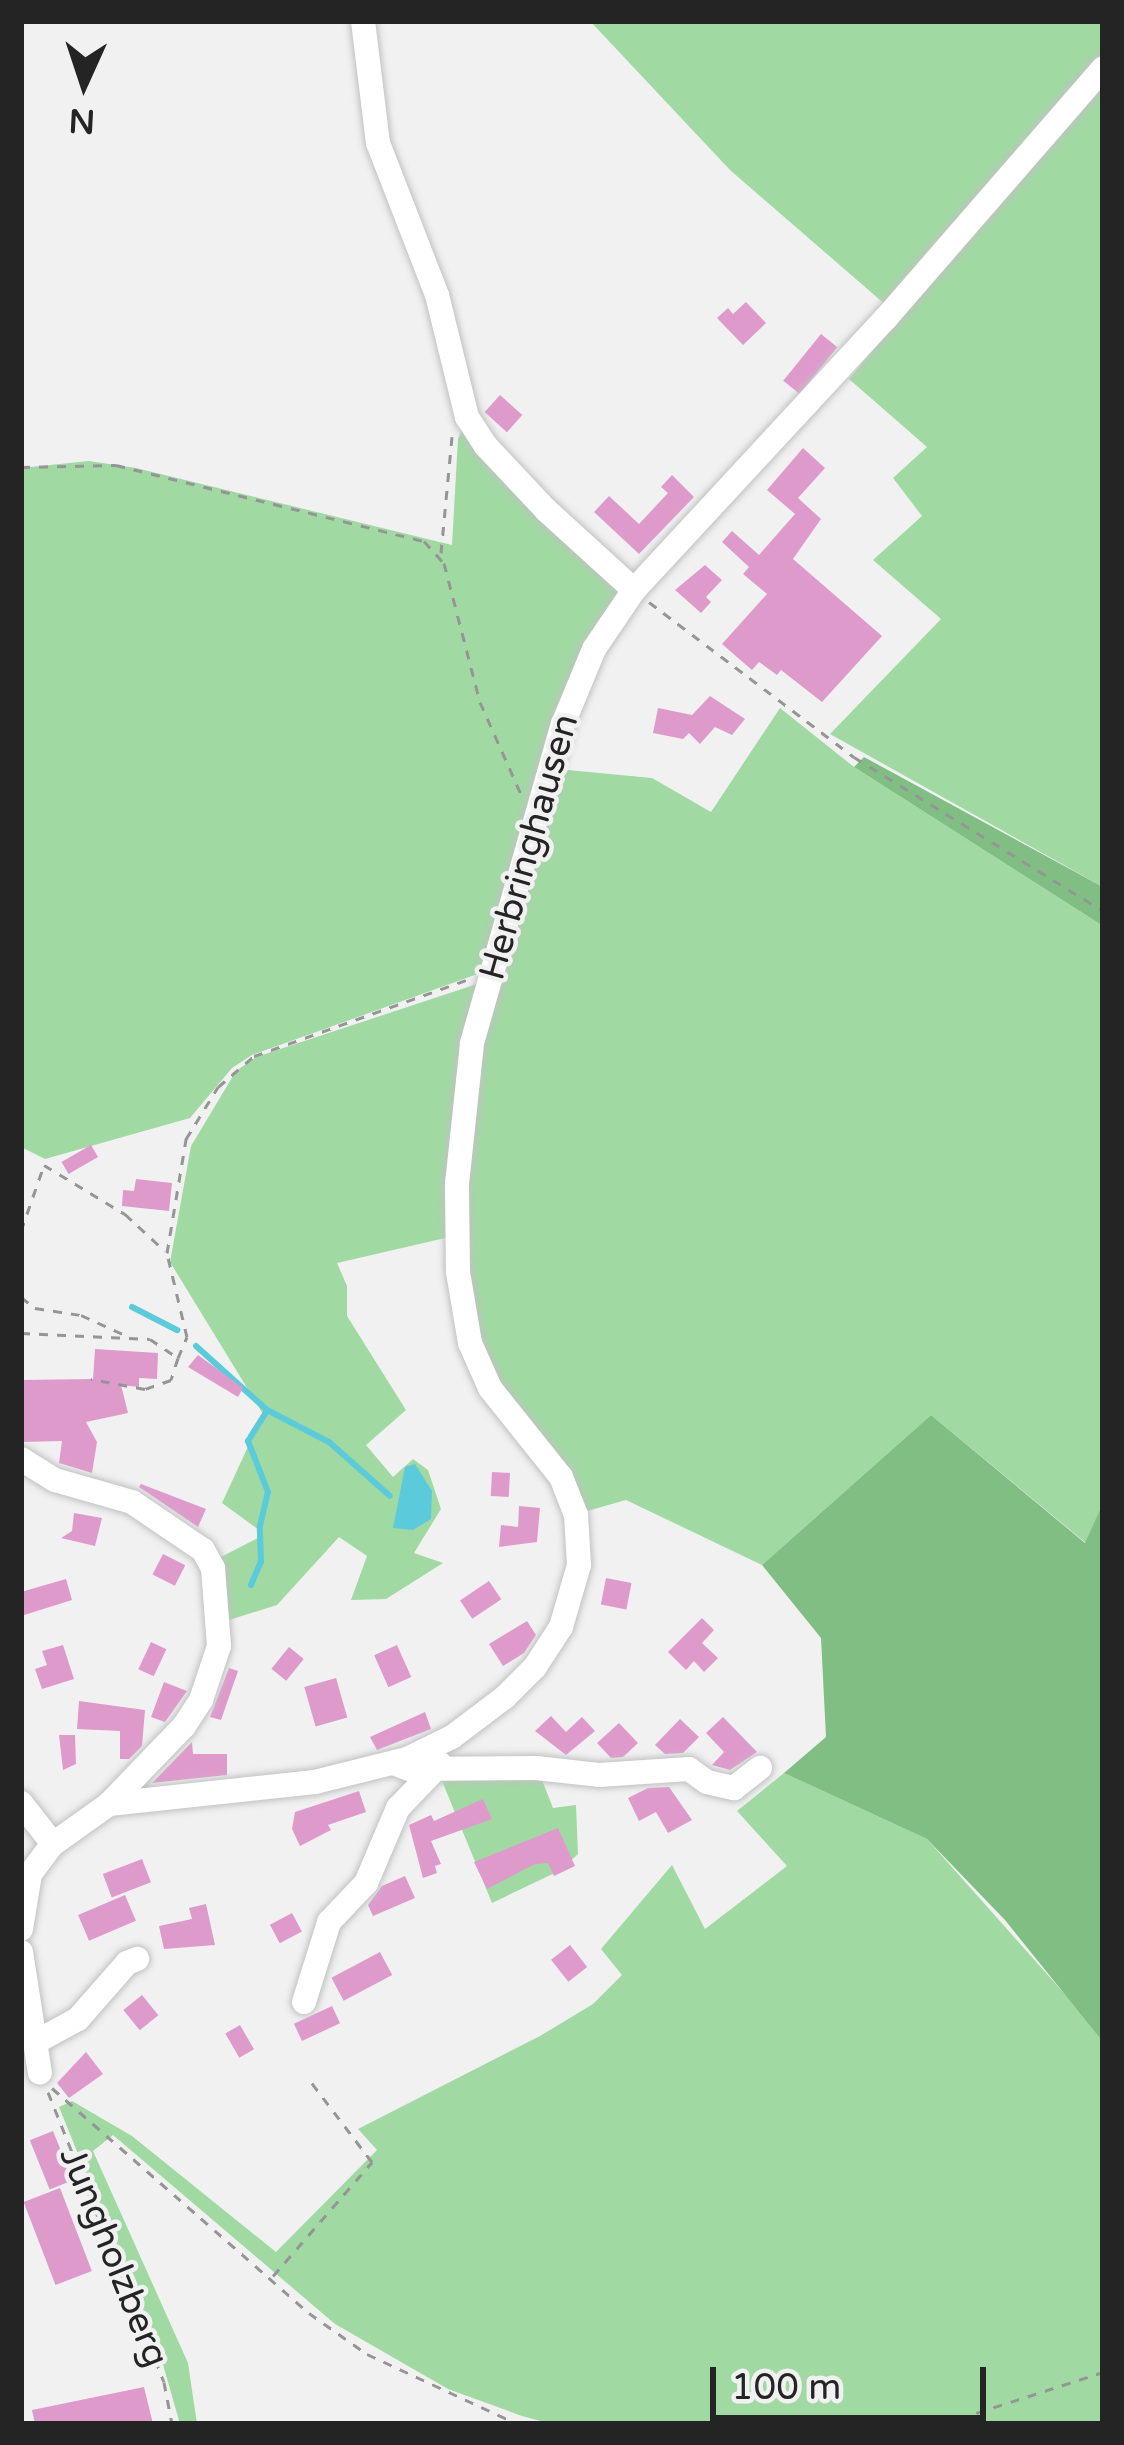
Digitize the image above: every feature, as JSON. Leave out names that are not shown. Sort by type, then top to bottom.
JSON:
[{"type":"street","points":[[363,21],[378,143],[437,295],[467,417],[485,446],[546,511],[634,590]]},
{"type":"street","name":"Herbringhausen","points":[[26,1875],[53,1844],[109,1804],[279,1787],[396,1764],[452,1737],[535,1666],[561,1627],[579,1564],[576,1515],[561,1477],[490,1388],[464,1316],[458,1250],[460,1122],[472,1042],[576,688],[608,625],[634,590],[886,318],[1103,68]]},
{"type":"street","points":[[21,1459],[55,1480],[132,1502],[203,1550],[213,1568],[219,1646],[201,1700],[184,1726],[109,1804]]},
{"type":"street","name":"Herbringhausen","points":[[304,2002],[329,1922],[366,1883],[398,1808],[455,1744],[452,1737]]},
{"type":"street","name":"Herbringhausen","points":[[396,1764],[435,1770],[536,1768],[645,1775],[689,1768],[707,1782],[734,1788],[760,1768]]},
{"type":"street","points":[[21,1804],[53,1844]]},
{"type":"street","points":[[21,1929],[26,1875]]},
{"type":"street","points":[[21,1952],[40,2073]]},
{"type":"street","points":[[34,2043],[77,2019],[127,1963],[137,1959]]},
{"type":"path","points":[[467,417],[452,433],[440,555],[480,702],[528,808],[537,812]]},
{"type":"path","points":[[21,467],[86,462],[145,470],[424,541],[440,555]]},
{"type":"path","points":[[634,590],[854,757],[1103,911]]},
{"type":"path","points":[[91,1379],[145,1389],[171,1380],[188,1337],[167,1253],[186,1139],[234,1068],[473,977],[490,977]]},
{"type":"path","points":[[21,1231],[44,1165],[125,1214],[167,1253]]},
{"type":"path","points":[[21,1297],[35,1308],[81,1315],[129,1337]]},
{"type":"path","points":[[21,1333],[89,1340],[150,1339],[178,1358]]},
{"type":"path","points":[[40,2073],[64,2102],[106,2132],[271,2278],[367,2354],[518,2424]]},
{"type":"path","name":"Jungholzberg","points":[[40,2073],[164,2382],[172,2424]]},
{"type":"path","points":[[271,2278],[372,2162],[308,2078]]},
{"type":"path","points":[[942,2424],[1103,2372]]},
{"type":"green space","points":[[590,21],[1103,21],[1103,887],[830,734],[941,619],[873,560],[922,516],[893,478],[927,447],[849,379],[880,342],[887,306],[730,170]]},
{"type":"green space","points":[[465,423],[626,581],[486,971],[252,1055],[232,1068],[190,1118],[45,1159],[21,1147],[21,468],[89,461],[136,468],[452,545],[458,439]]},
{"type":"green space","points":[[780,708],[854,767],[1103,926],[1103,1503],[1086,1543],[931,1415],[762,1565],[626,1500],[580,1513],[483,1361],[463,1267],[477,1061],[557,769],[652,778],[711,812]]},
{"type":"green space","points":[[864,757],[1103,887],[1103,926],[854,767]]},
{"type":"green space","points":[[483,982],[454,1236],[337,1263],[347,1286],[347,1316],[406,1410],[366,1445],[393,1477],[413,1459],[428,1470],[441,1509],[414,1553],[443,1563],[386,1599],[351,1600],[367,1556],[339,1537],[277,1605],[226,1621],[215,1560],[258,1538],[259,1530],[222,1503],[263,1414],[170,1262],[191,1146],[236,1071],[256,1057]]},
{"type":"green space","points":[[931,1415],[1085,1543],[1103,1503],[1100,2038],[1005,1920],[927,1839],[784,1773],[826,1737],[821,1638],[762,1565]]},
{"type":"green space","points":[[784,1773],[927,1839],[1103,2037],[1103,2424],[552,2424],[522,2416],[448,2389],[335,2324],[113,2135],[93,2151],[188,2363],[197,2424],[180,2424],[162,2361],[59,2107],[72,2101],[132,2136],[276,2252],[377,2150],[358,2129],[593,2004],[622,1975],[601,1949],[672,1865],[705,1929],[787,1866],[737,1811]]},
{"type":"green space","points":[[540,1775],[553,1808],[576,1805],[578,1854],[561,1870],[492,1903],[440,1776]]},
{"type":"water","points":[[415,1464],[432,1491],[431,1519],[413,1530],[393,1528],[405,1467]]},
{"type":"building","points":[[746,302],[766,323],[743,345],[717,318],[728,308],[733,314]]},
{"type":"building","points":[[821,334],[837,347],[800,394],[783,381]]},
{"type":"building","points":[[500,395],[522,415],[507,432],[485,412]]},
{"type":"building","points":[[803,448],[825,468],[798,498],[821,519],[793,559],[882,636],[822,702],[781,670],[777,675],[759,662],[752,670],[722,644],[767,594],[743,574],[749,567],[722,542],[732,531],[759,555],[795,514],[767,490]]},
{"type":"building","points":[[672,475],[694,497],[639,554],[594,512],[609,496],[639,524],[668,493],[661,487]]},
{"type":"building","points":[[705,565],[722,580],[706,597],[711,602],[701,613],[675,590]]},
{"type":"building","points":[[710,696],[745,719],[732,735],[715,727],[700,744],[689,733],[683,739],[653,733],[658,708],[692,715]]},
{"type":"building","points":[[91,1145],[98,1157],[69,1174],[62,1162]]},
{"type":"building","points":[[136,1179],[172,1183],[169,1211],[122,1206],[123,1190],[134,1191]]},
{"type":"building","points":[[95,1349],[158,1353],[157,1379],[139,1378],[139,1387],[121,1385],[128,1413],[86,1422],[97,1442],[92,1473],[59,1463],[62,1441],[21,1442],[21,1380],[93,1379]]},
{"type":"building","points":[[198,1355],[243,1388],[238,1397],[188,1367]]},
{"type":"building","points":[[492,1472],[510,1473],[509,1497],[491,1496]]},
{"type":"building","points":[[139,1487],[206,1509],[198,1527]]},
{"type":"building","points":[[519,1506],[540,1508],[537,1542],[499,1547],[501,1525],[518,1527]]},
{"type":"building","points":[[74,1513],[102,1518],[95,1546],[61,1538],[72,1531]]},
{"type":"building","points":[[163,1554],[185,1565],[175,1586],[153,1574]]},
{"type":"building","points":[[606,1578],[632,1583],[626,1609],[601,1605]]},
{"type":"building","points":[[66,1579],[72,1600],[21,1616],[21,1592]]},
{"type":"building","points":[[489,1581],[501,1599],[472,1619],[460,1601]]},
{"type":"building","points":[[702,1618],[714,1630],[702,1643],[718,1658],[704,1672],[694,1661],[686,1670],[668,1652]]},
{"type":"building","points":[[527,1621],[536,1635],[524,1653],[503,1666],[489,1644]]},
{"type":"building","points":[[151,1642],[166,1649],[154,1676],[138,1669]]},
{"type":"building","points":[[63,1645],[74,1679],[42,1689],[35,1669],[47,1665],[42,1651]]},
{"type":"building","points":[[397,1645],[411,1677],[388,1687],[374,1655]]},
{"type":"building","points":[[289,1647],[304,1659],[286,1681],[271,1669]]},
{"type":"building","points":[[229,1668],[238,1671],[221,1720],[210,1717]]},
{"type":"building","points":[[336,1678],[347,1717],[316,1727],[304,1687]]},
{"type":"building","points":[[164,1682],[187,1691],[165,1722],[151,1717]]},
{"type":"building","points":[[79,1701],[145,1710],[142,1746],[129,1759],[120,1759],[120,1731],[77,1729]]},
{"type":"building","points":[[425,1712],[431,1729],[377,1750],[370,1737]]},
{"type":"building","points":[[551,1716],[566,1732],[582,1717],[595,1731],[566,1755],[535,1731]]},
{"type":"building","points":[[723,1717],[757,1752],[730,1770],[712,1765],[724,1752],[706,1733]]},
{"type":"building","points":[[680,1719],[699,1737],[683,1753],[665,1754],[655,1745]]},
{"type":"building","points":[[619,1723],[638,1743],[623,1757],[611,1758],[597,1743]]},
{"type":"building","points":[[59,1735],[75,1735],[76,1764],[63,1770]]},
{"type":"building","points":[[192,1742],[193,1754],[227,1754],[227,1775],[152,1783]]},
{"type":"building","points":[[669,1787],[692,1820],[668,1833],[656,1812],[639,1821],[628,1798],[648,1788]]},
{"type":"building","points":[[359,1791],[366,1812],[328,1825],[331,1830],[300,1846],[292,1829],[295,1812]]},
{"type":"building","points":[[483,1799],[492,1819],[431,1841],[441,1864],[435,1866],[437,1873],[423,1878],[409,1825],[431,1815],[434,1821]]},
{"type":"building","points":[[558,1828],[575,1866],[554,1876],[548,1863],[535,1864],[487,1889],[474,1862]]},
{"type":"building","points":[[142,1859],[151,1882],[112,1897],[103,1874]]},
{"type":"building","points":[[405,1876],[415,1898],[373,1916],[368,1905],[382,1886]]},
{"type":"building","points":[[125,1895],[136,1921],[89,1941],[78,1915]]},
{"type":"building","points":[[206,1904],[215,1945],[164,1949],[159,1926],[192,1919],[189,1908]]},
{"type":"building","points":[[292,1913],[302,1932],[280,1943],[270,1925]]},
{"type":"building","points":[[570,1945],[587,1967],[568,1982],[551,1960]]},
{"type":"building","points":[[380,1952],[392,1975],[344,2001],[331,1978]]},
{"type":"building","points":[[142,1995],[158,2015],[140,2030],[123,2010]]},
{"type":"building","points":[[332,2006],[340,2023],[302,2041],[294,2024]]},
{"type":"building","points":[[240,2025],[254,2049],[239,2058],[225,2034]]},
{"type":"building","points":[[86,2052],[103,2074],[69,2098],[57,2083]]},
{"type":"building","points":[[53,2131],[73,2180],[50,2190],[30,2140]]},
{"type":"building","points":[[60,2188],[92,2271],[55,2285],[24,2202]]},
{"type":"building","points":[[144,2387],[153,2424],[35,2424],[32,2410]]},
{"type":"waterway","points":[[132,1307],[177,1330]]},
{"type":"waterway","points":[[196,1346],[267,1410],[329,1442],[390,1496]]},
{"type":"waterway","points":[[251,1585],[261,1562],[260,1526],[268,1492],[248,1441],[267,1410]]}]
